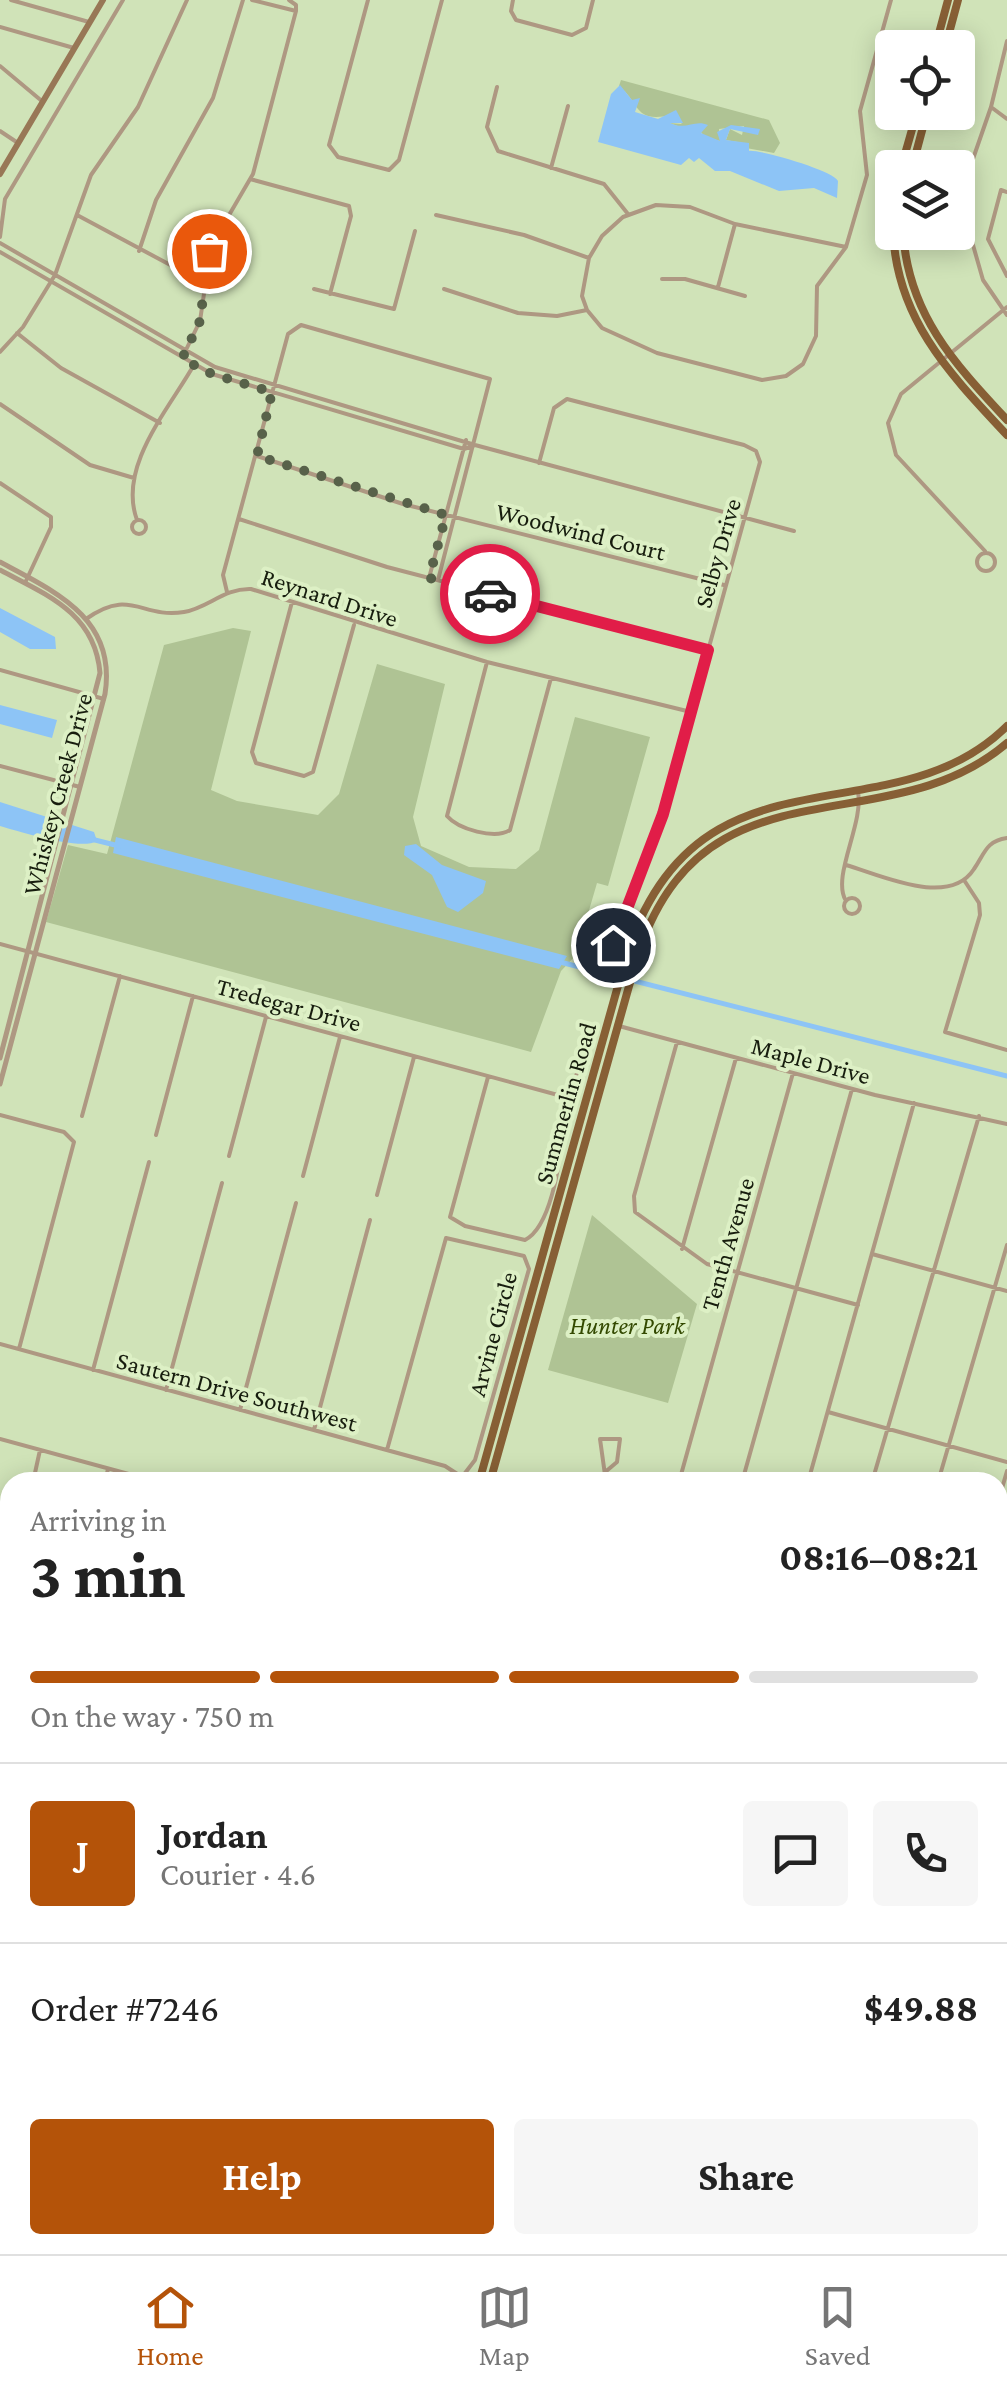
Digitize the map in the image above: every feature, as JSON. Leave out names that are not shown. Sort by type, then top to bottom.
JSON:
[{"type":"main road","points":[[0,174],[103,0]]},
{"type":"main road","points":[[940,30],[948,0]]},
{"type":"main road","points":[[950,30],[958,0]]},
{"type":"main road","points":[[896,250],[905,299],[944,359],[1007,435]]},
{"type":"main road","points":[[906,250],[916,300],[944,359],[1007,420]]},
{"type":"main road","name":"Summerlin Road","points":[[482,1472],[653,895],[698,845],[733,822],[780,802],[954,764],[1007,726]]},
{"type":"main road","name":"Summerlin Road","points":[[628,969],[660,904],[684,871],[715,845],[763,820],[944,780],[984,760],[1007,743]]},
{"type":"main road","name":"Summerlin Road","points":[[493,1472],[612,1025]]},
{"type":"street","points":[[12,0],[90,22]]},
{"type":"street","points":[[123,0],[5,199],[0,240],[197,359],[475,445],[794,531]]},
{"type":"street","points":[[0,352],[18,333],[55,275],[91,175],[138,107],[187,0]]},
{"type":"street","points":[[140,251],[156,200],[213,98],[243,0]]},
{"type":"street","points":[[252,0],[296,11]]},
{"type":"street","points":[[182,359],[200,321],[215,236],[250,179],[296,11],[289,0]]},
{"type":"street","points":[[368,0],[329,145],[338,158],[389,170],[399,160],[442,0]]},
{"type":"street","points":[[513,0],[510,11],[516,20],[577,35],[586,28],[593,0]]},
{"type":"street","points":[[846,247],[735,224],[673,204],[628,214],[606,231],[588,258],[582,284],[587,310],[602,328],[641,348],[751,378],[780,378],[799,368],[812,351],[817,331],[816,292],[846,247],[868,168],[860,123],[862,102],[891,0]]},
{"type":"street","points":[[0,27],[74,48]]},
{"type":"street","points":[[985,551],[900,460],[889,440],[888,423],[894,403],[1005,311],[975,262],[963,210],[966,179],[991,107],[1007,41]]},
{"type":"street","points":[[0,66],[43,102]]},
{"type":"street","points":[[497,87],[487,127],[494,147],[508,156],[604,184],[628,214]]},
{"type":"street","points":[[551,168],[568,106]]},
{"type":"street","points":[[991,107],[1007,119]]},
{"type":"street","points":[[0,131],[18,143]]},
{"type":"street","points":[[250,179],[349,206],[351,216],[330,294]]},
{"type":"street","points":[[1007,192],[1002,190],[988,239],[1007,276]]},
{"type":"street","points":[[77,215],[204,283]]},
{"type":"street","points":[[436,215],[524,235],[588,258]]},
{"type":"street","points":[[718,288],[735,224]]},
{"type":"street","points":[[314,290],[394,309],[415,230]]},
{"type":"street","points":[[0,252],[194,366],[464,449],[475,445]]},
{"type":"street","points":[[662,278],[745,296]]},
{"type":"street","points":[[444,290],[518,314],[558,316],[587,310]]},
{"type":"street","points":[[227,592],[223,575],[291,328],[313,328],[486,374],[490,389],[438,580]]},
{"type":"street","points":[[18,333],[61,368],[160,423]]},
{"type":"street","points":[[137,520],[134,478],[197,359]]},
{"type":"street","name":"Selby Drive","points":[[539,463],[554,408],[566,399],[756,451],[759,468],[654,840],[620,935],[611,948]]},
{"type":"street","points":[[338,410],[340,402]]},
{"type":"street","points":[[0,404],[90,465],[134,478]]},
{"type":"street","points":[[400,430],[403,422]]},
{"type":"street","points":[[429,578],[466,440]]},
{"type":"street","name":"Woodwind Court","points":[[257,456],[454,518],[726,586]]},
{"type":"street","points":[[0,483],[42,510],[52,522],[27,580]]},
{"type":"street","points":[[239,519],[429,578],[708,650]]},
{"type":"street","points":[[0,562],[85,620]]},
{"type":"street","points":[[0,570],[27,580]]},
{"type":"street","name":"Reynard Drive","points":[[85,620],[122,602],[182,612],[227,592],[250,589],[487,662],[691,712]]},
{"type":"street","points":[[292,602],[252,752],[256,763],[304,776],[313,772],[354,624]]},
{"type":"street","name":"Whiskey Creek Drive","points":[[0,1084],[100,698],[97,652],[85,620]]},
{"type":"street","points":[[487,662],[448,816],[455,824],[495,835],[510,830],[551,678]]},
{"type":"street","points":[[0,670],[100,698]]},
{"type":"street","points":[[0,766],[76,786]]},
{"type":"street","points":[[846,901],[840,887],[860,798],[858,788]]},
{"type":"street","points":[[846,865],[934,888],[964,880],[988,845],[1007,838]]},
{"type":"street","points":[[964,880],[979,903],[980,915],[945,1032],[1007,1050]]},
{"type":"street","name":"Tredegar Drive","points":[[0,944],[569,1098]]},
{"type":"street","name":"Whiskey Creek Drive","points":[[0,1058],[32,952]]},
{"type":"street","points":[[82,1116],[120,976]]},
{"type":"street","points":[[156,1135],[194,996]]},
{"type":"street","points":[[229,1156],[266,1017]]},
{"type":"street","points":[[488,1076],[450,1216],[464,1226],[514,1240],[534,1235],[568,1128],[569,1098],[584,1049],[584,1023]]},
{"type":"street","name":"Maple Drive","points":[[612,1025],[852,1089],[1007,1124]]},
{"type":"street","points":[[303,1176],[340,1037]]},
{"type":"street","points":[[677,1042],[634,1196],[636,1213],[696,1260],[858,1306]]},
{"type":"street","points":[[377,1195],[414,1057]]},
{"type":"street","points":[[682,1249],[736,1058]]},
{"type":"street","name":"Tenth Avenue","points":[[682,1472],[793,1073]]},
{"type":"street","points":[[745,1472],[852,1089]]},
{"type":"street","points":[[811,1472],[914,1102]]},
{"type":"street","points":[[0,1114],[69,1134],[74,1142],[19,1349]]},
{"type":"street","points":[[875,1472],[979,1116]]},
{"type":"street","points":[[93,1370],[149,1162]]},
{"type":"street","points":[[166,1390],[222,1183]]},
{"type":"street","points":[[240,1410],[296,1203]]},
{"type":"street","points":[[314,1430],[370,1220]]},
{"type":"street","name":"Arvine Circle","points":[[387,1450],[446,1238],[524,1256],[529,1269],[475,1460],[466,1472]]},
{"type":"street","points":[[941,1472],[1007,1245]]},
{"type":"street","points":[[872,1254],[1007,1291]]},
{"type":"street","name":"Sautern Drive Southwest","points":[[0,1344],[445,1466],[454,1472]]},
{"type":"street","points":[[828,1412],[1007,1462]]},
{"type":"street","points":[[0,1439],[120,1472]]},
{"type":"street","points":[[604,1472],[600,1439],[620,1439],[618,1462],[605,1472]]},
{"type":"street","points":[[35,1472],[40,1450]]},
{"type":"green space","points":[[621,80],[769,120],[780,143],[774,153],[746,148],[748,144],[726,140],[730,129],[742,135],[744,126],[719,129],[720,141],[705,137],[695,125],[683,128],[669,123],[682,124],[672,115],[650,117],[619,86]]},
{"type":"green space","points":[[233,628],[251,631],[211,790],[237,801],[318,815],[339,794],[377,664],[445,684],[413,817],[421,846],[469,867],[516,869],[539,850],[575,717],[650,737],[608,886],[597,883],[576,955],[561,971],[531,1052],[46,922],[68,845],[107,854],[164,645]]},
{"type":"green space","name":"Hunter Park","points":[[592,1215],[697,1304],[668,1403],[548,1370]]},
{"type":"water","points":[[620,85],[632,100],[640,98],[635,112],[658,119],[676,110],[683,123],[670,123],[708,125],[701,133],[720,141],[717,132],[731,125],[760,129],[758,135],[730,129],[726,140],[749,143],[749,151],[795,161],[833,176],[838,181],[837,198],[814,188],[779,191],[730,171],[715,171],[699,158],[694,162],[689,158],[681,165],[598,142],[611,94]]},
{"type":"water","points":[[0,608],[55,637],[56,649],[30,649],[0,632]]},
{"type":"water","points":[[0,705],[57,720],[52,738],[0,724]]},
{"type":"water","points":[[0,802],[94,832],[97,841],[65,842],[0,826]]},
{"type":"water","points":[[116,837],[567,956],[559,969],[113,853]]},
{"type":"water","points":[[416,844],[442,865],[486,881],[483,893],[458,912],[447,907],[432,875],[404,855],[405,846]]},
{"type":"waterway","points":[[91,839],[119,846]]},
{"type":"waterway","points":[[560,962],[1007,1076]]},
{"type":"way so far","points":[[209,251],[200,321],[182,359],[212,374],[272,392],[257,456],[446,515],[429,578],[490,594]]},
{"type":"route","points":[[490,594],[708,650],[663,814],[613,945]]}]
